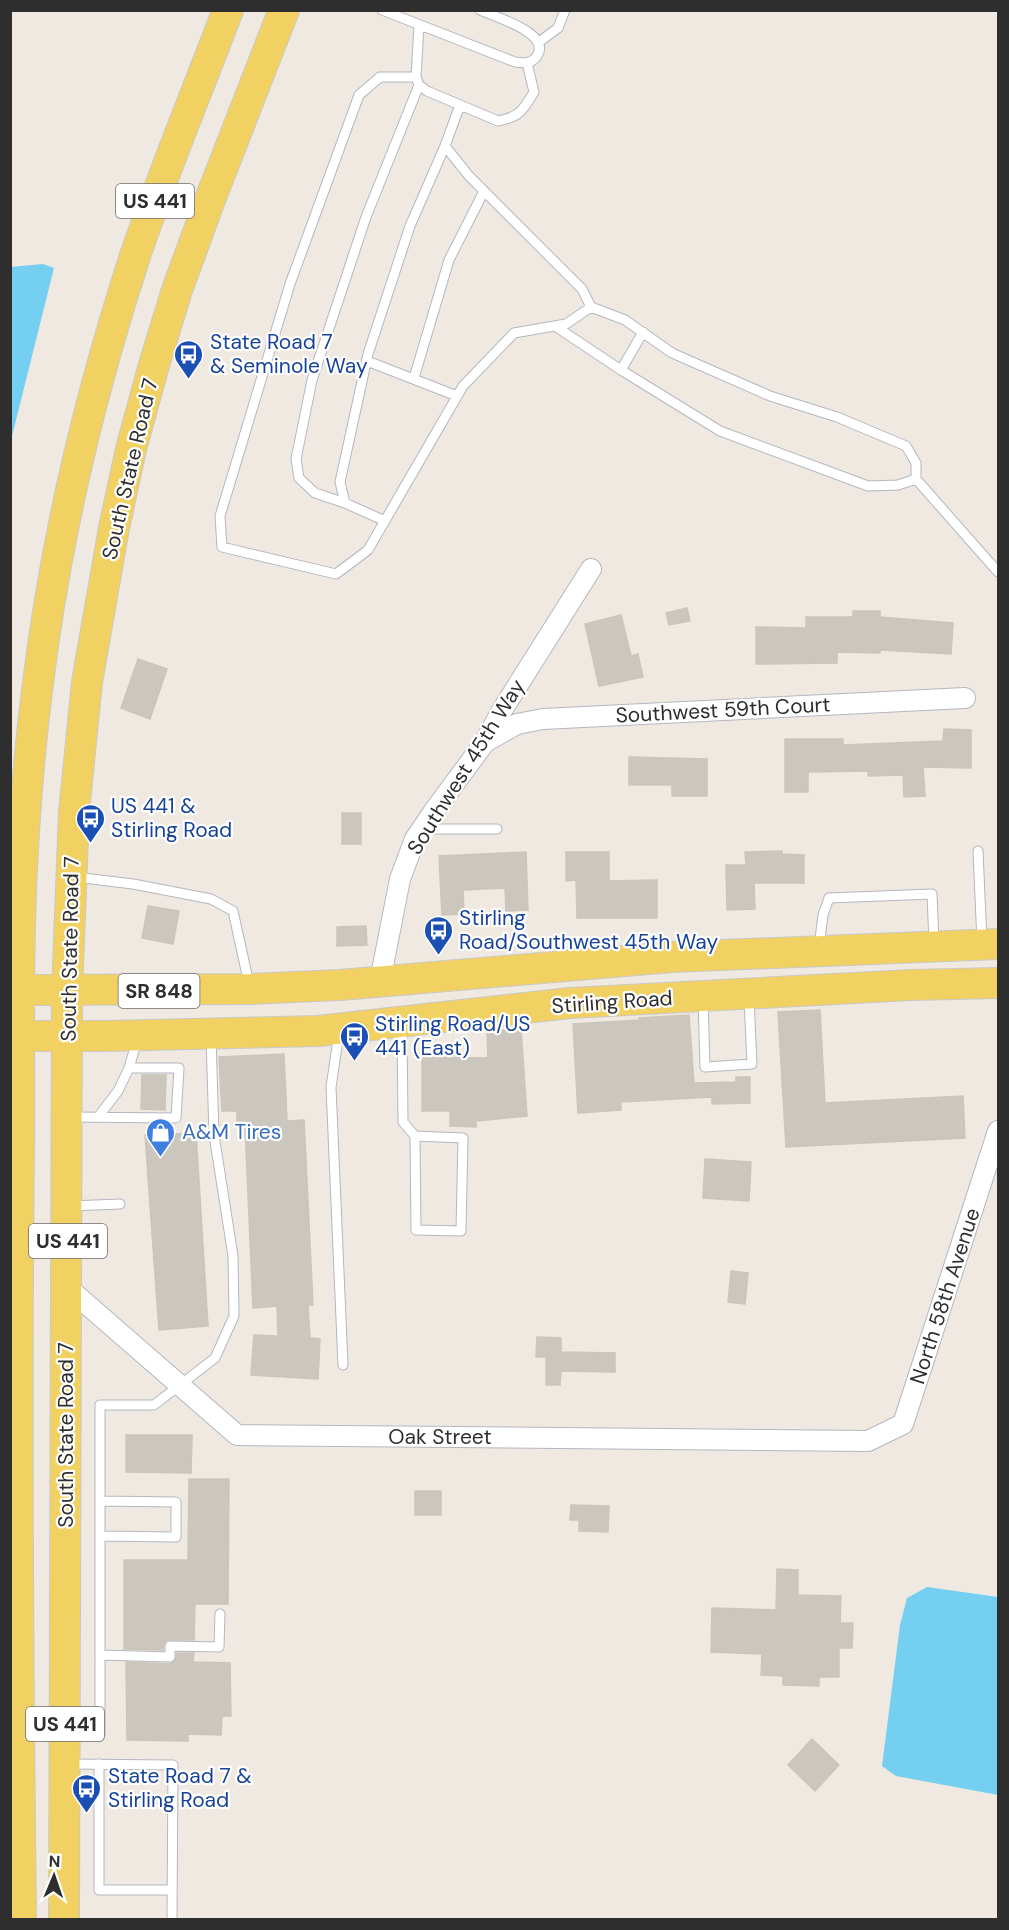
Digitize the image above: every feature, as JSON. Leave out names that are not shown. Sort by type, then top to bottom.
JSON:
[{"type":"main road","name":"US 441","points":[[21,1920],[14,1600],[15,990],[22,863],[33,731],[50,604],[68,511],[102,366],[130,271],[228,10]]},
{"type":"main road","name":"South State Road 7","points":[[64,1920],[68,991],[75,801],[87,682],[100,603],[131,449],[154,365],[177,290],[211,197],[284,10]]},
{"type":"main road","name":"Stirling Road","points":[[15,990],[250,989],[340,985],[672,957],[990,944]]},
{"type":"main road","points":[[543,1006],[545,992],[552,984],[591,963]]},
{"type":"main road","name":"Stirling Road","points":[[15,1036],[318,1031],[543,1006],[911,985],[999,983]]},
{"type":"main road","points":[[14,1600],[33,1607],[48,1620],[65,1651]]},
{"type":"street","name":"Southwest 45th Way","points":[[380,981],[400,879],[415,839],[485,742],[501,712],[591,569]]},
{"type":"street","name":"Southwest 59th Court","points":[[485,742],[517,724],[543,719],[965,698]]},
{"type":"street","name":"North 58th Avenue","points":[[868,1441],[903,1424],[999,1131]]},
{"type":"street","name":"Oak Street","points":[[67,1287],[237,1435],[868,1441]]},
{"type":"lane","points":[[382,10],[515,62],[527,63],[535,60],[539,52],[539,42],[529,32],[480,10]]},
{"type":"lane","points":[[539,42],[558,28],[565,10]]},
{"type":"lane","points":[[385,521],[345,503],[315,493],[298,478],[296,459],[312,380],[366,217],[418,81],[419,25]]},
{"type":"lane","points":[[527,63],[534,92],[521,113],[510,119],[498,121],[427,91],[418,81],[380,77],[359,95],[290,284],[220,516],[222,547],[336,574],[368,550],[463,386],[514,333],[566,324],[591,308]]},
{"type":"lane","points":[[345,503],[340,482],[367,361],[410,226],[460,105]]},
{"type":"lane","points":[[445,146],[484,191],[582,289],[591,308],[625,320],[672,353],[759,391],[837,417],[906,447],[916,463],[916,479],[999,572]]},
{"type":"lane","points":[[414,378],[449,260],[484,191]]},
{"type":"lane","points":[[555,326],[720,431],[868,486],[898,485],[916,479]]},
{"type":"lane","points":[[621,370],[643,332]]},
{"type":"lane","points":[[367,361],[457,396]]},
{"type":"lane","points":[[422,829],[497,829]]},
{"type":"lane","points":[[978,851],[990,944]]},
{"type":"lane","points":[[71,877],[133,884],[211,899],[233,911],[250,989]]},
{"type":"lane","points":[[818,950],[823,915],[830,898],[932,894],[934,946]]},
{"type":"lane","points":[[703,996],[705,1067],[752,1064],[749,994]]},
{"type":"lane","points":[[402,1021],[403,1122],[415,1136],[416,1230],[461,1231],[463,1138],[415,1136]]},
{"type":"lane","points":[[340,1028],[331,1087],[343,1365]]},
{"type":"lane","points":[[100,1734],[100,1405],[154,1405],[215,1358],[234,1316],[233,1256],[214,1135],[211,1033]]},
{"type":"lane","points":[[98,1117],[118,1090],[129,1068],[138,1035]]},
{"type":"lane","points":[[67,1117],[176,1118],[179,1068],[129,1068]]},
{"type":"lane","points":[[68,1206],[120,1204]]},
{"type":"lane","points":[[101,1501],[176,1502],[176,1537],[101,1536]]},
{"type":"lane","points":[[101,1655],[170,1657],[170,1646],[219,1647],[220,1614]]},
{"type":"lane","points":[[64,1764],[173,1765],[172,1920]]},
{"type":"lane","points":[[99,1764],[99,1890],[172,1890]]},
{"type":"water","points":[[43,264],[54,268],[11,440],[11,267]]},
{"type":"water","points":[[927,1587],[998,1597],[998,1795],[896,1776],[882,1766],[900,1625],[907,1598]]},
{"type":"building","points":[[687,608],[690,621],[669,625],[666,613]]},
{"type":"building","points":[[853,611],[880,611],[880,617],[953,623],[951,654],[880,650],[880,653],[837,652],[837,663],[756,664],[756,627],[806,628],[806,617],[853,617]]},
{"type":"building","points":[[621,615],[631,656],[638,654],[643,677],[599,686],[585,624]]},
{"type":"building","points":[[138,659],[167,669],[150,719],[121,708]]},
{"type":"building","points":[[944,729],[971,730],[971,768],[923,767],[925,796],[904,797],[903,775],[868,776],[868,771],[808,772],[808,792],[785,792],[785,739],[843,739],[843,745],[943,741]]},
{"type":"building","points":[[629,757],[707,759],[707,796],[672,796],[672,785],[629,785]]},
{"type":"building","points":[[342,813],[361,813],[361,844],[342,844]]},
{"type":"building","points":[[782,851],[782,854],[804,855],[804,883],[754,883],[755,909],[727,910],[726,865],[746,865],[745,852]]},
{"type":"building","points":[[526,852],[528,910],[506,911],[505,888],[463,890],[464,914],[442,915],[439,856]]},
{"type":"building","points":[[566,852],[609,852],[609,881],[657,880],[657,918],[577,918],[576,880],[566,881]]},
{"type":"building","points":[[148,906],[179,911],[173,944],[142,938]]},
{"type":"building","points":[[366,926],[367,945],[337,946],[337,927]]},
{"type":"building","points":[[820,1010],[825,1103],[963,1096],[965,1138],[786,1147],[778,1012]]},
{"type":"building","points":[[689,1015],[694,1083],[736,1082],[736,1077],[750,1077],[750,1103],[712,1104],[712,1097],[621,1102],[621,1110],[578,1113],[573,1024]]},
{"type":"building","points":[[521,1029],[527,1116],[476,1121],[476,1127],[450,1126],[450,1111],[422,1111],[422,1057],[488,1058],[487,1031]]},
{"type":"building","points":[[284,1054],[287,1121],[304,1120],[313,1305],[308,1305],[310,1338],[320,1339],[318,1379],[251,1375],[254,1335],[278,1336],[277,1306],[253,1308],[245,1126],[237,1127],[237,1111],[222,1111],[219,1057]]},
{"type":"building","points":[[142,1075],[166,1075],[165,1110],[141,1109]]},
{"type":"building","points":[[196,1133],[208,1326],[159,1330],[145,1135]]},
{"type":"building","points":[[705,1159],[751,1162],[749,1201],[703,1198]]},
{"type":"building","points":[[731,1271],[748,1273],[745,1304],[728,1302]]},
{"type":"building","points":[[537,1337],[561,1338],[561,1352],[615,1353],[615,1372],[561,1371],[560,1385],[546,1385],[546,1357],[536,1357]]},
{"type":"building","points":[[126,1435],[192,1435],[191,1473],[126,1472]]},
{"type":"building","points":[[189,1479],[229,1479],[228,1604],[195,1604],[194,1640],[167,1640],[163,1650],[124,1649],[124,1560],[188,1560]]},
{"type":"building","points":[[415,1491],[441,1491],[441,1515],[415,1515]]},
{"type":"building","points":[[571,1505],[609,1506],[608,1532],[579,1531],[579,1520],[570,1520]]},
{"type":"building","points":[[777,1569],[798,1570],[798,1595],[841,1596],[840,1623],[853,1623],[852,1648],[839,1648],[839,1677],[819,1677],[819,1686],[783,1685],[783,1676],[761,1675],[762,1654],[711,1652],[712,1608],[776,1610]]},
{"type":"building","points":[[177,1653],[194,1653],[193,1662],[230,1663],[231,1716],[222,1716],[221,1735],[188,1734],[188,1741],[127,1740],[126,1662],[170,1664],[175,1661]]},
{"type":"building","points":[[812,1739],[839,1765],[815,1791],[788,1765]]},
{"type":"place","name":"State Road 7 & Seminole Way","points":[[189,380]]},
{"type":"place","name":"US 441 & Stirling Road","points":[[90,844]]},
{"type":"place","name":"Stirling Road/Southwest 45th Way","points":[[438,956]]},
{"type":"place","name":"Stirling Road/US 441 (East)","points":[[354,1062]]},
{"type":"place","name":"A&M Tires","points":[[161,1158]]},
{"type":"place","name":"State Road 7 & Stirling Road","points":[[87,1814]]}]
